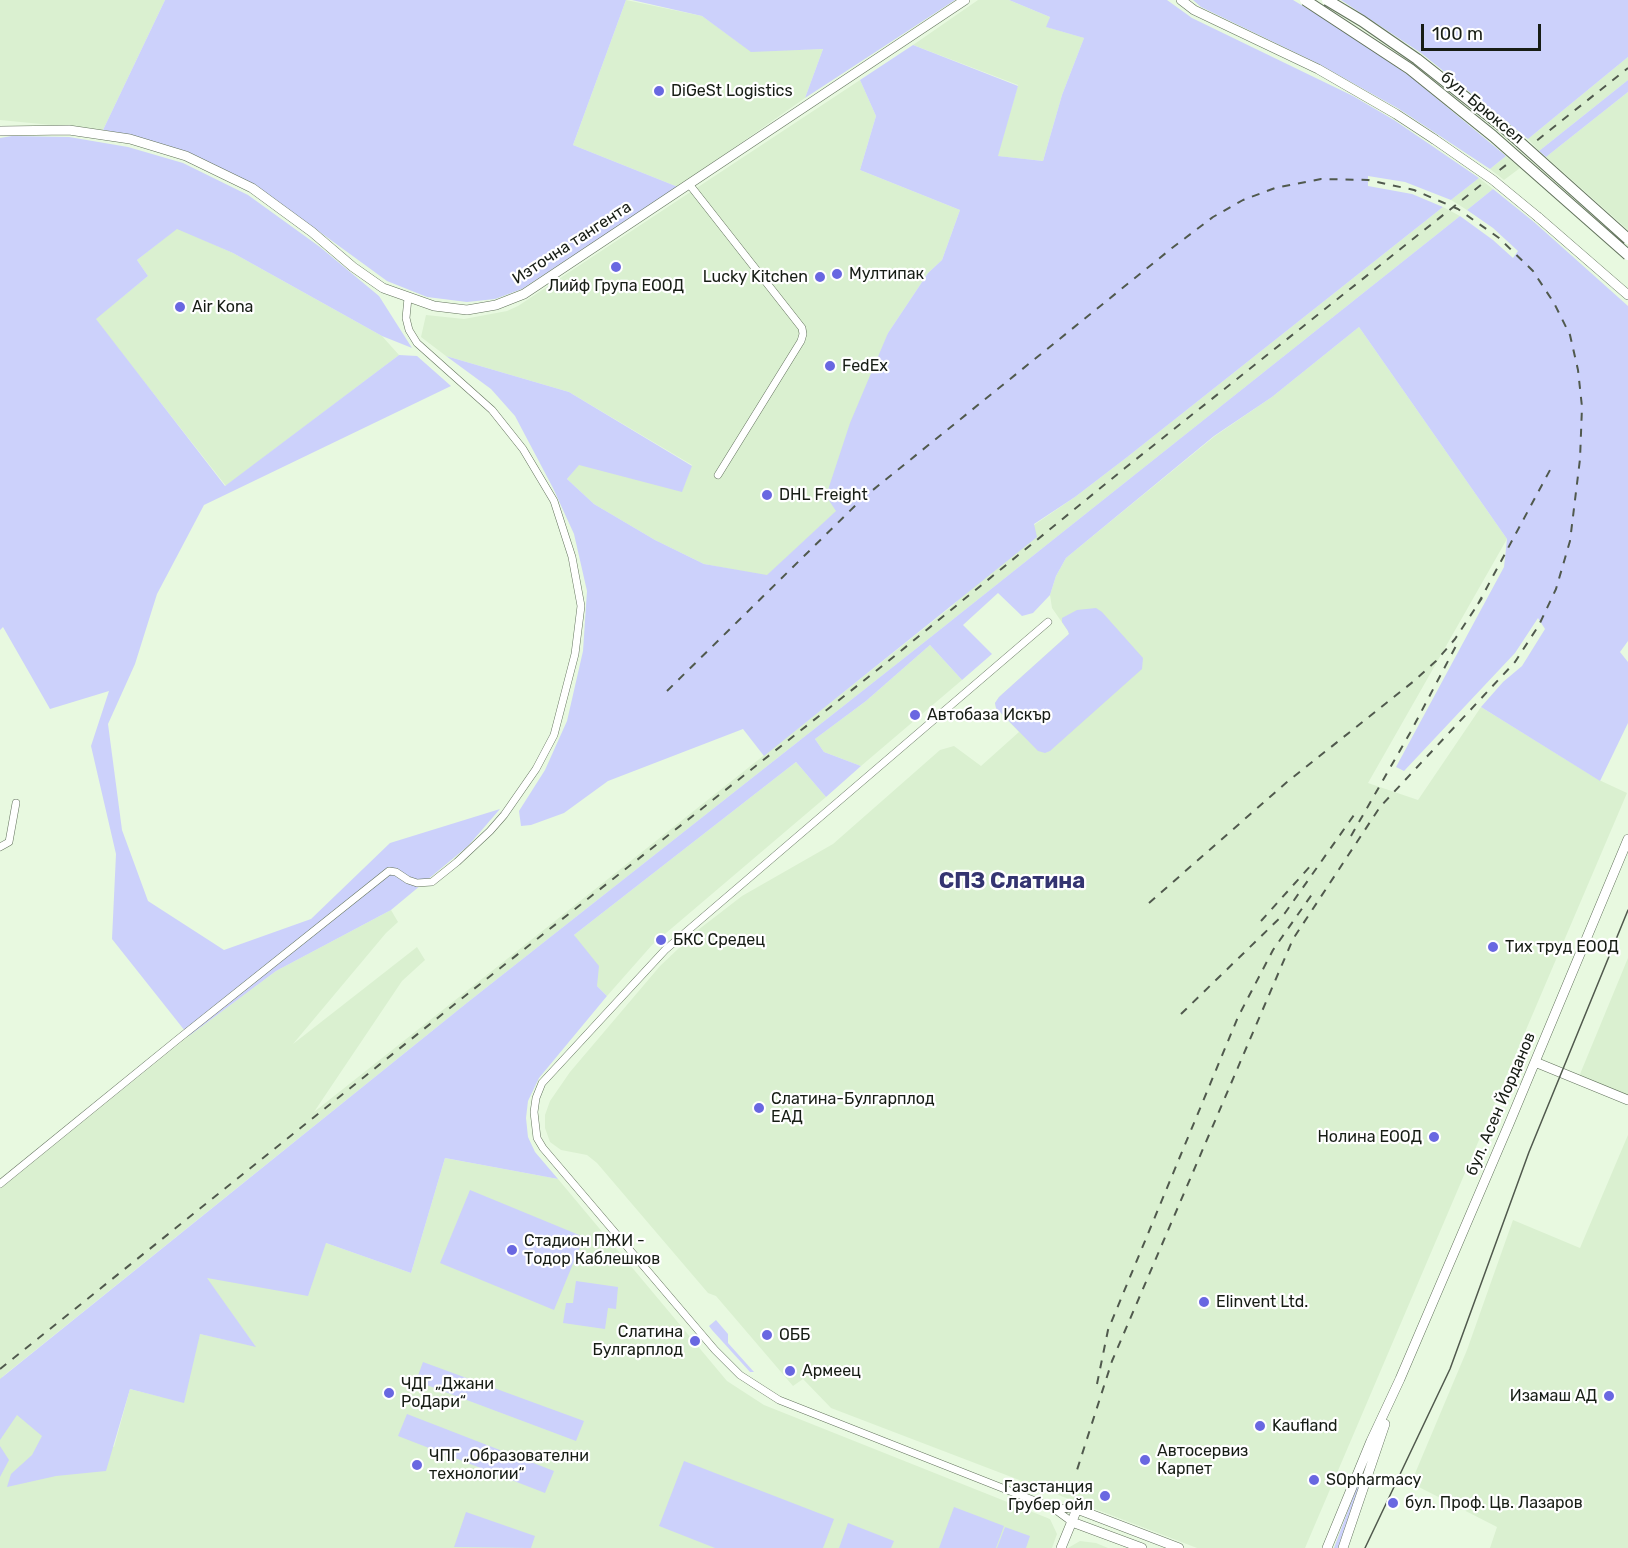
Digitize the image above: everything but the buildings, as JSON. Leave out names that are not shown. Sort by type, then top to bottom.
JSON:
[{"type":"main road","name":"бул. Брюксел","points":[[1305,0],[1410,69],[1493,136],[1628,255]]},
{"type":"main road","name":"бул. Брюксел","points":[[1328,0],[1417,59],[1503,127],[1628,239]]},
{"type":"street","name":"Източна тангента","points":[[0,131],[12,129],[69,130],[130,139],[186,156],[252,189],[312,232],[383,288],[434,306],[467,310],[496,305],[524,294],[965,0]]},
{"type":"street","points":[[1181,0],[1194,10],[1318,69],[1434,139],[1493,180],[1628,295]]},
{"type":"street","points":[[689,184],[802,328],[803,334],[801,341],[718,475]]},
{"type":"street","points":[[0,1184],[389,871],[396,872],[417,883],[432,882],[457,862],[490,831],[504,814],[536,769],[554,735],[575,654],[581,606],[572,557],[554,501],[523,449],[492,410],[417,343],[409,330],[406,318],[408,298]]},
{"type":"street","points":[[1048,622],[665,950],[542,1083],[534,1112],[537,1138],[548,1154],[715,1350],[740,1375],[779,1400],[1053,1508],[1072,1522],[1142,1548]]},
{"type":"street","points":[[0,847],[9,842],[15,803]]},
{"type":"street","name":"бул. Асен Йорданов","points":[[1327,1548],[1628,839]]},
{"type":"street","points":[[1535,1062],[1628,1100]]},
{"type":"street","name":"бул. Асен Йорданов","points":[[1343,1548],[1400,1379]]},
{"type":"street","points":[[1053,1508],[1077,1509],[1179,1548]]},
{"type":"street","points":[[1061,1548],[1077,1509]]},
{"type":"shaded area","points":[[0,0],[165,0],[103,130],[0,120]]},
{"type":"shaded area","points":[[165,0],[626,0],[573,145],[678,187],[522,289],[495,299],[467,302],[427,297],[387,281],[254,184],[131,135],[103,130]]},
{"type":"shaded area","points":[[626,0],[702,16],[751,51],[823,49],[805,98],[678,187],[573,145]]},
{"type":"shaded area","points":[[632,0],[955,0],[805,98],[823,49],[751,52],[702,16]]},
{"type":"shaded area","points":[[978,0],[1009,0],[1050,17],[1047,27],[1084,38],[1062,95],[1043,161],[997,156],[1018,85],[913,45]]},
{"type":"shaded area","points":[[1009,0],[1167,0],[1192,18],[1353,96],[1394,120],[1479,178],[1451,200],[1405,182],[1368,176],[1368,186],[1412,194],[1443,207],[1126,458],[1075,497],[1034,524],[1037,537],[764,756],[743,729],[608,781],[564,813],[531,825],[521,826],[519,811],[545,770],[567,721],[583,651],[587,591],[574,534],[515,416],[491,389],[446,356],[569,392],[692,466],[682,492],[579,465],[567,479],[594,504],[655,540],[704,564],[767,575],[836,511],[826,496],[850,423],[888,333],[928,273],[942,260],[960,210],[860,170],[876,116],[860,80],[913,45],[1018,86],[998,156],[1043,161],[1062,95],[1084,38],[1046,27],[1050,17]]},
{"type":"shaded area","points":[[1193,0],[1293,0],[1343,30],[1411,77],[1506,156],[1490,169],[1399,109],[1319,64],[1201,7]]},
{"type":"shaded area","points":[[1341,0],[1628,0],[1628,57],[1528,139],[1421,53]]},
{"type":"shaded area","points":[[1628,57],[1628,80],[1539,151],[1528,139]]},
{"type":"shaded area","points":[[860,80],[876,116],[860,170],[960,210],[942,260],[928,273],[888,333],[837,511],[767,576],[704,564],[655,540],[594,504],[567,479],[579,464],[682,491],[692,465],[569,392],[446,356],[421,337],[426,315],[464,319],[507,311],[518,306]]},
{"type":"shaded area","points":[[1628,80],[1628,92],[1546,157],[1539,151]]},
{"type":"shaded area","points":[[1628,92],[1628,230],[1546,157]]},
{"type":"shaded area","points":[[12,136],[69,137],[128,147],[183,163],[248,195],[320,247],[379,296],[412,348],[382,336],[233,253],[177,229],[137,260],[148,276],[96,319],[225,486],[399,355],[417,356],[451,386],[204,505],[157,594],[135,664],[108,724],[122,830],[148,901],[224,950],[311,919],[390,843],[500,809],[468,846],[391,910],[276,971],[189,1036],[112,939],[116,854],[91,746],[109,691],[50,709],[3,627],[0,630],[0,138]]},
{"type":"shaded area","points":[[1506,156],[1520,168],[1504,180],[1490,169]]},
{"type":"shaded area","points":[[1479,178],[1493,189],[1467,210],[1451,200]]},
{"type":"shaded area","points":[[1493,189],[1534,222],[1628,306],[1628,641],[1620,652],[1628,662],[1628,723],[1600,781],[1481,707],[1503,682],[1522,666],[1545,629],[1538,618],[1515,653],[1404,771],[1396,767],[1504,567],[1507,539],[1359,327],[1272,397],[1214,436],[1066,558],[1056,576],[1050,595],[1033,613],[1022,616],[998,593],[963,625],[992,654],[962,680],[930,645],[866,701],[815,739],[824,752],[861,766],[826,797],[796,762],[574,935],[599,966],[597,986],[607,996],[539,1078],[528,1101],[526,1118],[528,1137],[535,1152],[558,1179],[445,1158],[411,1273],[326,1243],[308,1296],[207,1278],[256,1347],[200,1334],[184,1403],[130,1389],[106,1471],[56,1476],[7,1487],[11,1474],[32,1455],[42,1436],[17,1415],[0,1440],[0,1379],[468,1002],[1460,216],[1513,258],[1518,251],[1493,228],[1467,210]]},
{"type":"shaded area","points":[[1443,207],[1460,216],[468,1002],[2,1377],[114,1447],[130,1389],[162,1397],[200,1334],[255,1346],[206,1278],[326,1243],[411,1273],[445,1158],[558,1179],[727,1381],[764,1405],[1050,1519],[1057,1534],[1052,1548],[0,1548],[0,1189],[189,1036],[276,971],[391,910],[398,922],[386,933],[293,1044],[417,947],[425,960],[402,981],[314,1112],[951,607],[1034,525],[1126,458]]},
{"type":"shaded area","points":[[177,228],[233,253],[382,336],[399,355],[226,486],[95,319],[148,276],[137,260]]},
{"type":"shaded area","points":[[1359,327],[1507,539],[1368,783],[1418,800],[1481,707],[1599,780],[1627,793],[1305,1548],[1197,1548],[831,1408],[803,1379],[793,1386],[716,1296],[708,1293],[597,1163],[587,1155],[561,1150],[550,1142],[545,1128],[545,1115],[550,1101],[570,1072],[660,966],[698,930],[742,896],[833,844],[940,750],[954,746],[981,766],[1019,732],[996,708],[995,703],[1069,634],[1052,608],[1050,595],[1056,576],[1066,558],[1215,436],[1272,397]]},
{"type":"shaded area","points":[[1096,608],[1143,658],[1142,669],[1050,751],[1045,753],[1038,751],[996,708],[995,703],[1069,634],[1062,618],[1077,610]]},
{"type":"shaded area","points":[[930,645],[962,680],[861,766],[824,752],[815,739],[866,701]]},
{"type":"shaded area","points":[[796,762],[826,797],[652,945],[607,996],[597,986],[574,935]]},
{"type":"shaded area","points":[[1628,958],[1628,1100],[1578,1079]]},
{"type":"shaded area","points":[[1628,1135],[1628,1548],[1490,1548],[1497,1527],[1411,1483],[1467,1350],[1513,1220],[1580,1248]]},
{"type":"shaded area","name":"Стадион ПЖИ - Тодор Каблешков","points":[[470,1190],[584,1237],[554,1310],[440,1263]]},
{"type":"shaded area","points":[[576,1281],[618,1287],[616,1309],[608,1308],[605,1329],[563,1323],[566,1303],[573,1303]]},
{"type":"shaded area","points":[[716,1320],[728,1334],[728,1343],[754,1372],[750,1372],[709,1326]]},
{"type":"shaded area","points":[[423,1362],[584,1421],[576,1441],[416,1381]]},
{"type":"shaded area","points":[[407,1414],[554,1471],[545,1493],[398,1436]]},
{"type":"shaded area","points":[[0,1446],[9,1460],[0,1477]]},
{"type":"shaded area","points":[[1369,1455],[1367,1467],[1338,1548],[1334,1548]]},
{"type":"shaded area","points":[[684,1461],[834,1519],[823,1548],[715,1548],[659,1526]]},
{"type":"shaded area","points":[[954,1507],[1004,1526],[996,1548],[939,1548]]},
{"type":"shaded area","points":[[466,1512],[535,1536],[531,1548],[454,1547]]},
{"type":"shaded area","points":[[848,1523],[894,1541],[891,1548],[839,1548]]},
{"type":"shaded area","points":[[1005,1527],[1030,1536],[1026,1548],[997,1548]]},
{"type":"shaded area","points":[[1080,1541],[1096,1543],[1108,1548],[1068,1548]]},
{"type":"tram line","points":[[1365,1548],[1450,1369],[1529,1152],[1628,910]]},
{"type":"railway","points":[[0,1369],[1628,68]]},
{"type":"railway","points":[[667,691],[863,498],[1172,248],[1213,217],[1243,200],[1275,188],[1321,179],[1368,180],[1414,190],[1458,209],[1499,238],[1533,271],[1554,303],[1570,335],[1578,370],[1582,407],[1580,459],[1570,541],[1556,589],[1539,625],[1515,662],[1380,807],[1293,939],[1112,1361],[1077,1470]]},
{"type":"railway","points":[[1478,604],[1550,470]]},
{"type":"railway","points":[[1149,903],[1287,782],[1436,661],[1455,639],[1482,598]]},
{"type":"railway","points":[[1351,836],[1410,733],[1457,644]]},
{"type":"railway","points":[[1181,1014],[1285,913],[1354,815]]},
{"type":"railway","points":[[1261,921],[1313,863]]},
{"type":"railway","points":[[1097,1384],[1108,1330],[1238,1017],[1273,950],[1315,890]]},
{"type":"place","name":"DiGeSt Logistics","points":[[659,91]]},
{"type":"place","name":"Лийф Група ЕООД","points":[[616,267]]},
{"type":"place","name":"Мултипак","points":[[837,274]]},
{"type":"place","name":"Lucky Kitchen","points":[[820,277]]},
{"type":"place","name":"Air Kona","points":[[180,307]]},
{"type":"place","name":"FedEx","points":[[830,366]]},
{"type":"place","name":"DHL Freight","points":[[767,495]]},
{"type":"place","name":"Автобаза Искър","points":[[915,715]]},
{"type":"place","name":"БКС Средец","points":[[661,940]]},
{"type":"place","name":"Тих труд ЕООД","points":[[1493,947]]},
{"type":"place","name":"Слатина-Булгарплод ЕАД","points":[[759,1108]]},
{"type":"place","name":"Нолина ЕООД","points":[[1434,1137]]},
{"type":"place","name":"Стадион ПЖИ - Тодор Каблешков","points":[[512,1250]]},
{"type":"place","name":"Elinvent Ltd.","points":[[1204,1302]]},
{"type":"place","name":"ОББ","points":[[767,1335]]},
{"type":"place","name":"Слатина Булгарплод","points":[[695,1341]]},
{"type":"place","name":"Армеец","points":[[790,1371]]},
{"type":"place","name":"ЧДГ „Джани РоДари“","points":[[389,1393]]},
{"type":"place","name":"Изамаш АД","points":[[1609,1396]]},
{"type":"place","name":"Kaufland","points":[[1260,1426]]},
{"type":"place","name":"Автосервиз Карпет","points":[[1145,1460]]},
{"type":"place","name":"ЧПГ „Образователни технологии“","points":[[417,1465]]},
{"type":"place","name":"SOpharmacy","points":[[1314,1480]]},
{"type":"place","name":"Газстанция Грубер ойл","points":[[1105,1496]]},
{"type":"place","name":"бул. Проф. Цв. Лазаров","points":[[1393,1503]]},
{"type":"district","name":"СПЗ Слатина","points":[[1012,882]]}]
